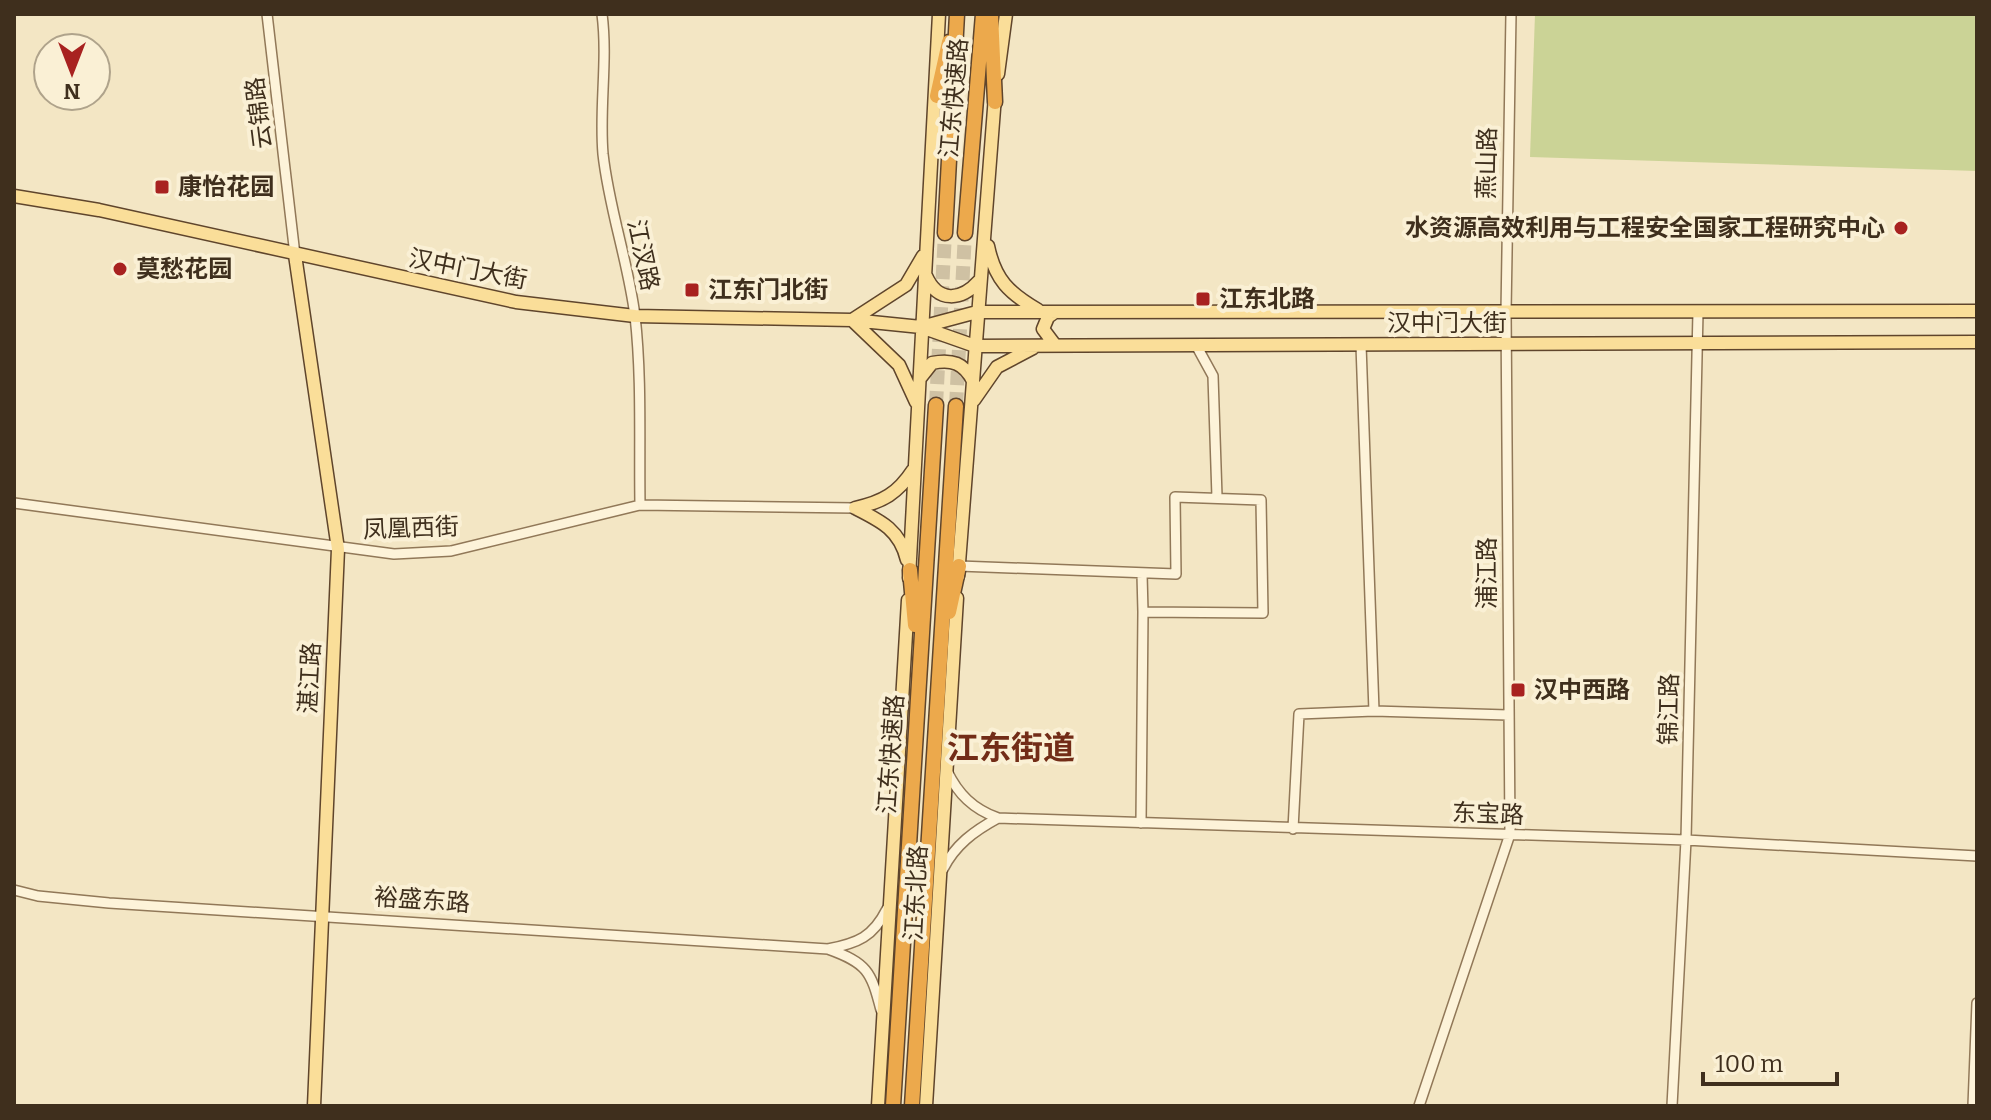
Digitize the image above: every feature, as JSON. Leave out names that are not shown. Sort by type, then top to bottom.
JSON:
[{"type":"highway","points":[[937,96],[956,14]]},
{"type":"highway","name":"江东快速路","points":[[945,233],[956,14]]},
{"type":"highway","name":"江东快速路","points":[[965,233],[983,14]]},
{"type":"highway","points":[[991,14],[995,102]]},
{"type":"highway","name":"江东快速路","points":[[893,1106],[936,405]]},
{"type":"highway","name":"江东快速路","points":[[915,1106],[938,667],[964,407]]},
{"type":"highway","points":[[938,667],[959,566]]},
{"type":"highway","points":[[910,570],[919,665]]},
{"type":"highway","points":[[887,1106],[895,1062]]},
{"type":"main road","name":"江东北路","points":[[878,1106],[919,409],[921,327],[937,96],[939,14]]},
{"type":"main road","name":"江东北路","points":[[926,1106],[959,566],[964,407],[973,381],[995,102],[1006,14]]},
{"type":"main road","name":"汉中门大街","points":[[14,196],[99,210],[516,302],[635,316],[852,320],[921,327],[975,346],[1977,342]]},
{"type":"main road","points":[[986,237],[993,269],[1002,284],[1040,312]]},
{"type":"main road","points":[[919,409],[899,365],[852,320],[906,285],[920,267],[929,238]]},
{"type":"main road","name":"湛江路","points":[[295,255],[338,549],[314,1106]]},
{"type":"main road","points":[[926,276],[935,291],[945,297],[963,295],[979,281]]},
{"type":"main road","name":"汉中门大街","points":[[921,327],[977,312],[1977,311]]},
{"type":"main road","points":[[1055,312],[1048,317],[1043,329],[1055,345]]},
{"type":"main road","points":[[964,407],[997,367],[1039,346]]},
{"type":"main road","points":[[920,379],[926,368],[942,361],[964,366],[973,381]]},
{"type":"main road","points":[[855,508],[882,501],[898,491],[915,467]]},
{"type":"main road","points":[[855,508],[890,527],[898,536],[910,570]]},
{"type":"street","name":"云锦路","points":[[267,14],[295,255]]},
{"type":"street","name":"江汊路","points":[[602,14],[606,47],[602,139],[606,182],[635,316],[640,505]]},
{"type":"street","name":"燕山路","points":[[1506,312],[1511,14]]},
{"type":"street","name":"浦江路","points":[[1419,1106],[1510,834],[1506,312]]},
{"type":"street","name":"锦江路","points":[[1672,1106],[1686,840],[1698,312]]},
{"type":"street","points":[[1196,345],[1213,376],[1217,497]]},
{"type":"street","points":[[1361,345],[1374,711]]},
{"type":"street","points":[[959,566],[1176,574],[1175,497],[1261,500],[1263,613],[1143,612]]},
{"type":"street","name":"凤凰西街","points":[[14,503],[338,549],[394,554],[451,551],[640,505],[855,508]]},
{"type":"street","points":[[1141,823],[1142,574]]},
{"type":"street","points":[[1293,829],[1299,714],[1374,711],[1508,715]]},
{"type":"street","points":[[946,769],[956,790],[983,813],[998,818]]},
{"type":"street","name":"东宝路","points":[[998,818],[1686,840],[1977,856]]},
{"type":"street","points":[[939,877],[950,855],[967,837],[998,818]]},
{"type":"street","name":"裕盛东路","points":[[14,890],[38,896],[109,903],[320,914],[828,949],[854,958],[866,968],[882,1018]]},
{"type":"street","name":"裕盛东路","points":[[828,949],[868,938],[877,929],[888,907]]},
{"type":"street","points":[[1973,1106],[1977,1003]]},
{"type":"green space","points":[[1535,14],[1977,14],[1977,171],[1530,157]]},
{"type":"tunnel","points":[[936,405],[945,233]]},
{"type":"tunnel","points":[[956,406],[965,233]]},
{"type":"place","name":"康怡花园","points":[[162,187]]},
{"type":"place","name":"水资源高效利用与工程安全国家工程研究中心","points":[[1901,228]]},
{"type":"place","name":"莫愁花园","points":[[120,269]]},
{"type":"place","name":"江东门北街","points":[[692,290]]},
{"type":"place","name":"江东北路","points":[[1203,299]]},
{"type":"place","name":"汉中西路","points":[[1518,690]]},
{"type":"district","name":"江东街道","points":[[1011,748]]}]
